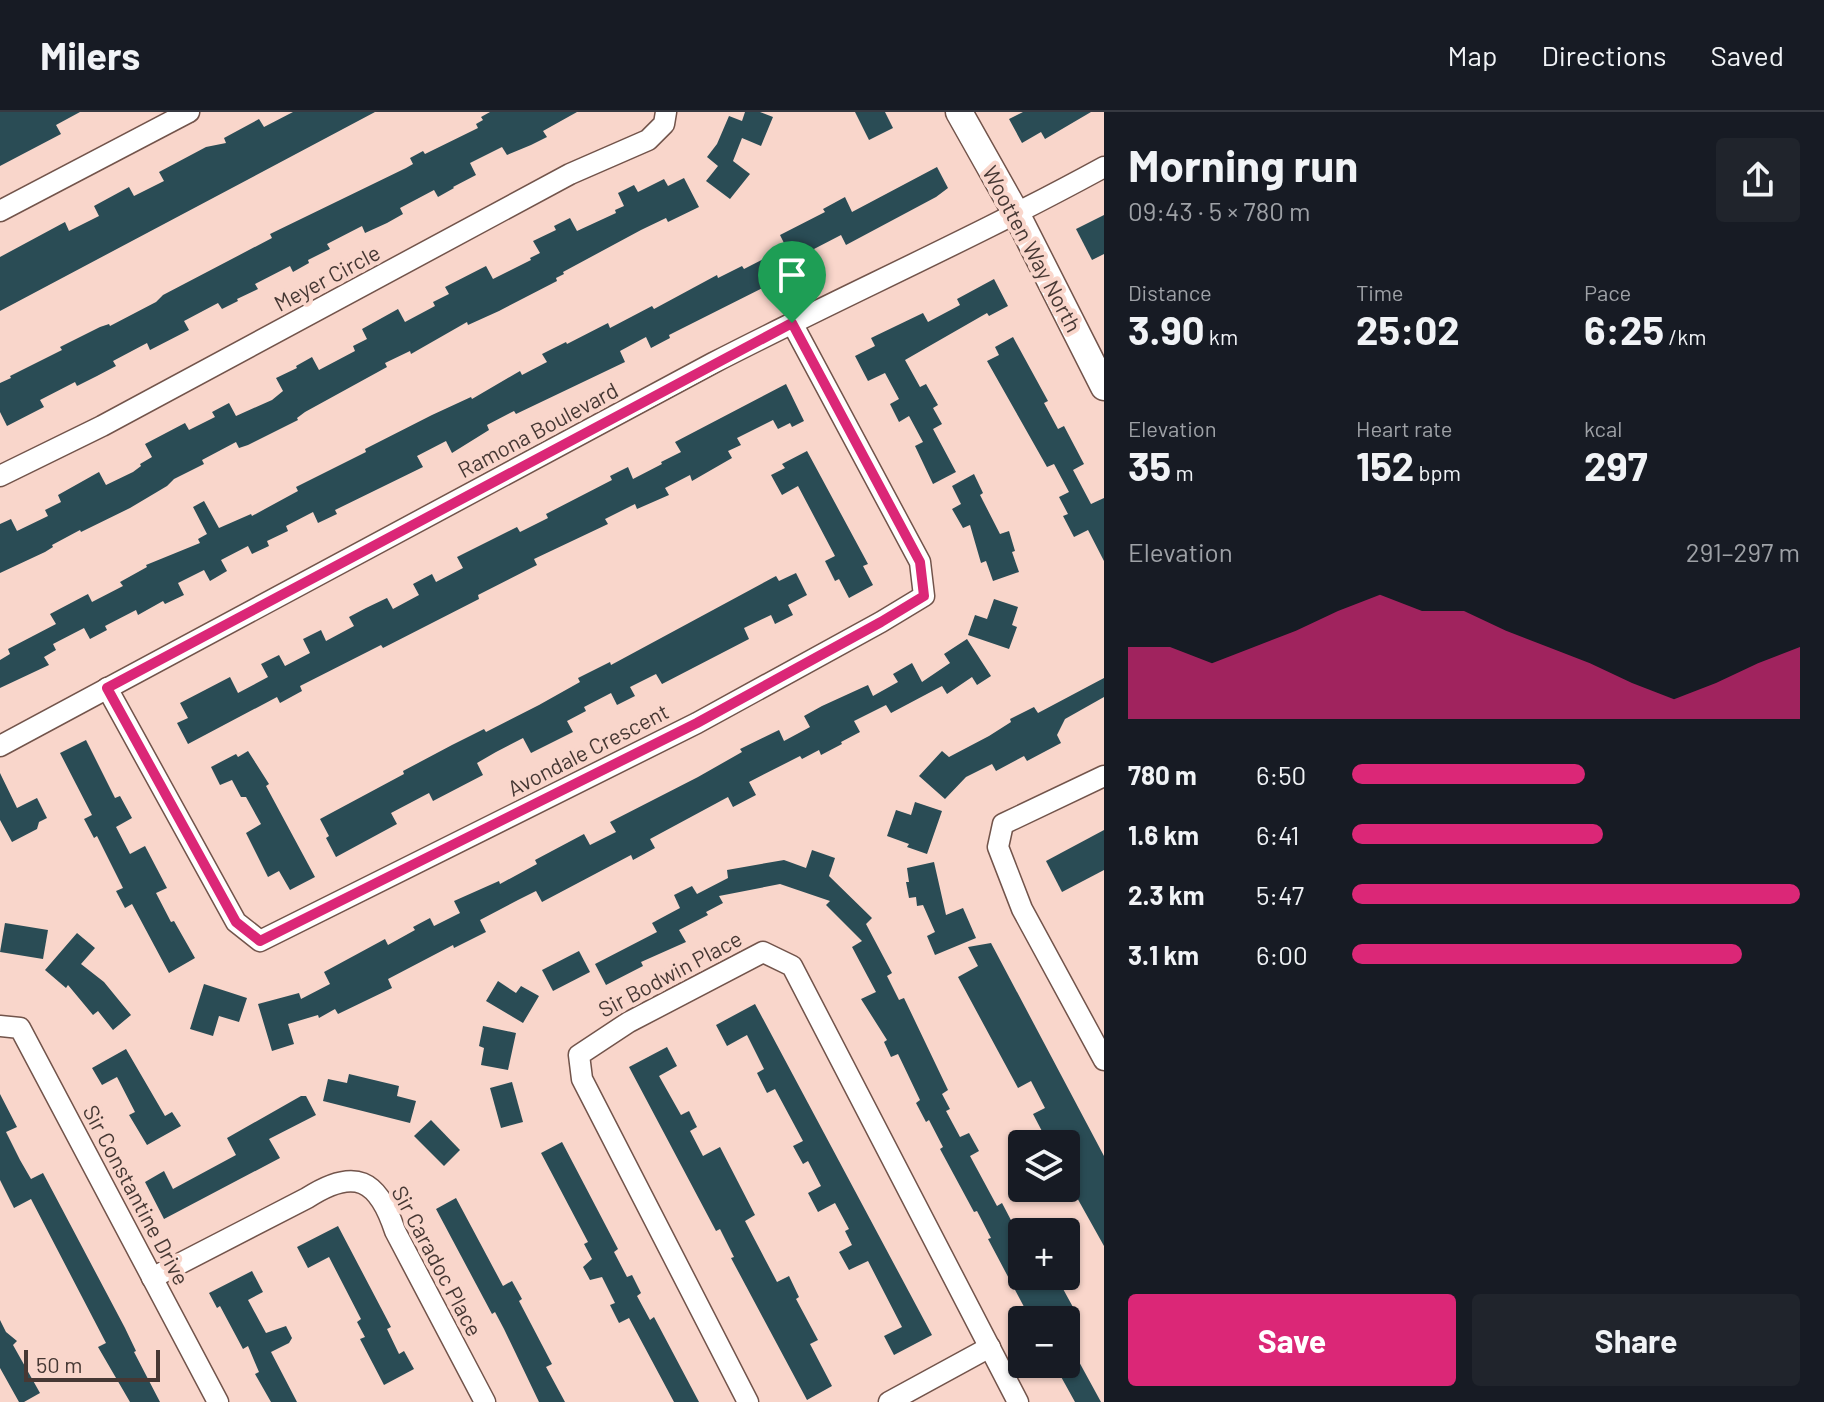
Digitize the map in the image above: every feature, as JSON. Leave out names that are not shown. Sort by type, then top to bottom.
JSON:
[{"type":"street","points":[[0,211],[189,112]]},
{"type":"street","name":"Meyer Circle","points":[[0,476],[102,426],[570,174],[648,140],[664,124],[666,112]]},
{"type":"street","name":"Wootten Way North","points":[[959,112],[1017,215],[1104,387]]},
{"type":"street","name":"Ramona Boulevard","points":[[0,746],[792,323],[1017,215],[1104,167]]},
{"type":"street","name":"Avondale Crescent","points":[[107,688],[236,922],[260,941],[697,723],[924,596],[920,562],[792,323]]},
{"type":"street","points":[[1104,776],[1003,824],[998,847],[1022,909],[1104,1060]]},
{"type":"street","name":"Sir Bodwin Place","points":[[748,1402],[582,1079],[579,1055],[629,1022],[763,952],[792,966],[1018,1402]]},
{"type":"street","name":"Sir Constantine Drive","points":[[0,1026],[20,1028],[218,1402]]},
{"type":"street","name":"Sir Caradoc Place","points":[[152,1278],[330,1184],[349,1181],[363,1184],[378,1193],[386,1206],[395,1231],[485,1402]]},
{"type":"street","points":[[889,1402],[990,1347]]},
{"type":"building","points":[[0,112],[80,112],[56,125],[61,134],[0,166]]},
{"type":"building","points":[[293,112],[375,112],[0,311],[0,257],[65,222],[69,231],[99,216],[94,206],[129,187],[134,196],[164,181],[159,172],[206,147],[226,143],[224,138],[259,119],[264,127]]},
{"type":"building","points":[[490,112],[577,112],[543,131],[547,137],[507,155],[502,147],[470,163],[476,175],[454,188],[438,197],[434,190],[400,208],[403,214],[387,223],[365,233],[362,226],[327,244],[330,249],[308,260],[309,263],[293,272],[290,266],[255,284],[258,289],[238,301],[222,309],[218,303],[184,321],[189,330],[150,350],[147,343],[113,361],[116,366],[40,400],[44,407],[7,426],[0,412],[0,383],[10,376],[62,350],[60,347],[156,302],[163,295],[272,238],[270,234],[406,168],[413,164],[410,158],[478,128],[476,124],[483,120],[481,117]]},
{"type":"building","points":[[745,112],[760,112],[773,117],[761,146],[742,138],[733,161],[750,174],[730,199],[706,181],[718,166],[707,157],[717,144],[729,116],[742,121]]},
{"type":"building","points":[[855,112],[885,112],[893,128],[869,140]]},
{"type":"building","points":[[1023,112],[1091,112],[1045,139],[1041,132],[1022,143],[1009,119]]},
{"type":"building","points":[[937,167],[948,188],[936,197],[846,245],[841,235],[814,249],[818,258],[806,266],[669,335],[670,338],[651,348],[646,337],[620,351],[625,362],[487,425],[489,430],[452,453],[446,441],[417,456],[423,467],[335,510],[337,514],[318,523],[313,512],[286,526],[288,531],[267,541],[269,546],[252,554],[248,546],[221,560],[227,571],[210,581],[204,570],[178,583],[184,595],[165,604],[163,601],[138,615],[136,610],[105,626],[107,630],[90,639],[84,628],[53,644],[56,650],[44,657],[49,665],[0,688],[0,660],[10,654],[8,649],[56,624],[50,614],[88,594],[92,602],[123,586],[120,582],[146,565],[200,543],[198,539],[207,534],[193,507],[204,501],[219,528],[252,516],[298,491],[296,487],[366,452],[365,449],[432,415],[472,399],[520,371],[522,375],[547,362],[542,354],[608,323],[610,328],[652,306],[654,309],[717,275],[718,278],[742,266],[744,269],[786,247],[780,235],[825,212],[823,209],[845,197],[852,212]]},
{"type":"building","points":[[684,178],[699,207],[668,222],[666,218],[641,230],[563,272],[556,278],[557,281],[499,311],[468,325],[467,322],[411,354],[410,351],[385,363],[387,367],[305,412],[298,420],[248,445],[239,448],[236,442],[202,460],[204,464],[174,479],[130,508],[80,530],[45,552],[0,573],[0,524],[11,519],[17,531],[48,516],[45,510],[61,502],[58,495],[99,472],[106,485],[133,472],[152,457],[145,444],[185,423],[189,430],[215,417],[212,412],[229,403],[236,416],[272,400],[283,391],[276,378],[296,366],[312,357],[319,370],[355,351],[353,346],[367,339],[362,329],[398,309],[405,322],[435,306],[433,302],[449,294],[445,287],[486,266],[493,279],[531,260],[540,253],[533,241],[556,230],[554,226],[570,218],[577,231],[616,213],[615,210],[624,206],[618,193],[634,185],[638,192],[664,179],[668,186]]},
{"type":"building","points":[[1104,215],[1104,254],[1092,260],[1076,229]]},
{"type":"building","points":[[994,279],[1008,306],[989,316],[987,313],[905,360],[920,387],[926,384],[938,405],[933,408],[942,424],[933,429],[956,472],[933,484],[915,446],[923,442],[909,416],[899,422],[890,404],[899,399],[885,373],[868,381],[855,356],[875,346],[871,338],[923,313],[928,322],[960,305],[957,299]]},
{"type":"building","points":[[1013,337],[1048,401],[1044,403],[1058,429],[1064,426],[1084,464],[1073,470],[1091,504],[1104,498],[1104,561],[1088,530],[1074,537],[1063,516],[1068,514],[1059,497],[1069,492],[1054,464],[1047,467],[987,361],[999,355],[995,347]]},
{"type":"building","points":[[786,384],[804,421],[778,429],[773,420],[737,438],[741,445],[728,451],[732,458],[692,481],[690,475],[665,488],[669,495],[637,509],[635,504],[605,519],[608,524],[534,559],[537,565],[478,595],[479,599],[300,686],[302,691],[280,703],[277,697],[188,744],[177,723],[188,718],[180,703],[230,677],[238,693],[268,677],[261,664],[279,655],[285,666],[310,653],[303,639],[321,630],[326,641],[354,626],[349,617],[387,598],[393,609],[419,595],[413,584],[432,574],[436,582],[463,568],[457,557],[517,527],[520,532],[548,518],[546,514],[612,480],[610,476],[628,467],[633,479],[662,464],[681,452],[675,442]]},
{"type":"building","points":[[807,451],[868,564],[863,566],[873,585],[849,598],[839,579],[835,581],[825,561],[835,556],[798,486],[782,495],[771,475],[785,468],[782,464]]},
{"type":"building","points":[[974,474],[983,493],[980,495],[1000,534],[1009,531],[1019,572],[993,581],[986,561],[981,563],[970,525],[963,528],[952,509],[961,504],[952,486]]},
{"type":"building","points":[[796,573],[807,595],[788,605],[793,615],[775,624],[771,615],[744,628],[749,639],[662,684],[656,674],[630,687],[635,696],[617,705],[611,693],[584,707],[586,711],[567,721],[573,732],[531,753],[523,738],[496,752],[477,763],[483,775],[433,801],[429,793],[391,813],[397,824],[336,857],[320,819],[452,745],[539,705],[580,682],[578,678],[610,662],[611,665],[776,576],[779,581]]},
{"type":"building","points":[[994,599],[1018,607],[1012,625],[1017,627],[1009,649],[968,635],[975,615],[987,619]]},
{"type":"building","points":[[967,639],[991,676],[977,685],[972,677],[947,694],[942,686],[891,713],[886,705],[854,721],[860,732],[842,744],[821,755],[819,750],[802,759],[800,756],[749,782],[756,795],[733,807],[728,797],[650,839],[655,848],[633,860],[631,855],[542,902],[536,891],[480,920],[486,932],[454,948],[453,945],[388,979],[392,988],[338,1014],[335,1009],[319,1018],[318,1015],[288,1024],[294,1044],[272,1051],[258,1004],[299,993],[301,999],[330,984],[324,972],[385,939],[388,945],[430,918],[434,926],[460,913],[454,901],[499,881],[500,884],[537,864],[535,860],[584,834],[590,845],[616,832],[610,822],[698,777],[742,752],[740,749],[779,730],[784,741],[810,727],[804,716],[822,706],[868,685],[873,696],[898,682],[893,674],[912,663],[922,682],[950,663],[944,654]]},
{"type":"building","points":[[1104,678],[1104,697],[1065,719],[1057,735],[1061,743],[1027,761],[1024,756],[996,771],[992,764],[966,777],[945,799],[919,776],[942,751],[949,757],[989,736],[1011,722],[1010,719],[1034,707],[1038,713]]},
{"type":"building","points":[[86,740],[115,798],[120,796],[132,818],[116,827],[130,854],[145,846],[167,888],[156,893],[195,958],[169,973],[132,904],[125,908],[116,891],[123,888],[97,836],[94,838],[84,819],[92,815],[60,753]]},
{"type":"building","points":[[248,751],[269,784],[266,786],[315,877],[290,890],[279,871],[268,877],[246,833],[261,824],[246,797],[241,797],[232,780],[220,785],[211,767]]},
{"type":"building","points":[[0,773],[17,808],[37,798],[47,818],[39,822],[37,829],[12,842],[0,820]]},
{"type":"building","points":[[915,802],[942,811],[927,854],[887,836],[896,810],[911,815]]},
{"type":"building","points":[[1104,830],[1104,870],[1062,892],[1046,861]]},
{"type":"building","points":[[812,850],[835,858],[829,876],[872,918],[866,924],[892,973],[887,976],[899,1000],[904,998],[948,1090],[942,1094],[950,1109],[946,1111],[960,1137],[969,1133],[979,1151],[970,1156],[997,1206],[1002,1203],[1010,1218],[1008,1277],[977,1211],[974,1212],[940,1149],[943,1147],[929,1120],[926,1122],[916,1103],[920,1100],[898,1054],[891,1057],[884,1042],[887,1040],[861,999],[876,992],[852,947],[862,941],[826,905],[830,901],[780,884],[719,896],[723,903],[679,930],[686,942],[641,962],[643,966],[606,985],[595,964],[657,932],[652,923],[680,908],[674,895],[692,886],[697,894],[728,878],[727,870],[784,860],[806,868]]},
{"type":"building","points":[[934,862],[946,915],[963,908],[976,938],[935,955],[927,936],[935,932],[923,905],[917,906],[916,897],[909,898],[906,882],[909,882],[907,868]]},
{"type":"building","points":[[5,923],[48,930],[43,959],[0,952]]},
{"type":"building","points":[[77,933],[95,948],[81,964],[104,982],[131,1015],[113,1030],[98,1011],[93,1015],[68,985],[66,988],[45,970]]},
{"type":"building","points":[[991,943],[1104,1156],[1104,1246],[1079,1202],[1080,1130],[1041,1130],[1033,1114],[1045,1108],[1031,1081],[1018,1088],[958,977],[978,966],[968,947]]},
{"type":"building","points":[[579,951],[590,972],[553,991],[542,970]]},
{"type":"building","points":[[498,981],[516,993],[521,986],[539,996],[523,1023],[486,1001]]},
{"type":"building","points":[[204,984],[247,998],[239,1022],[219,1016],[213,1036],[190,1029]]},
{"type":"building","points":[[755,1004],[932,1335],[894,1355],[884,1336],[902,1327],[868,1261],[849,1270],[839,1252],[852,1245],[845,1231],[849,1229],[835,1203],[818,1212],[808,1193],[821,1186],[808,1161],[803,1164],[793,1146],[803,1141],[775,1089],[767,1093],[757,1073],[764,1069],[747,1035],[727,1046],[716,1025]]},
{"type":"building","points":[[483,1026],[516,1033],[508,1070],[481,1065],[484,1048],[479,1046]]},
{"type":"building","points":[[667,1047],[677,1066],[659,1076],[681,1115],[689,1111],[697,1127],[690,1131],[703,1156],[720,1147],[755,1215],[745,1221],[777,1282],[789,1276],[799,1297],[796,1299],[818,1340],[810,1344],[832,1386],[807,1400],[731,1258],[734,1257],[720,1229],[716,1231],[629,1067]]},
{"type":"building","points":[[126,1049],[165,1116],[172,1112],[181,1126],[147,1145],[129,1115],[135,1112],[117,1077],[102,1085],[92,1068]]},
{"type":"building","points":[[349,1074],[399,1086],[397,1096],[416,1101],[410,1123],[323,1101],[328,1079],[347,1083]]},
{"type":"building","points":[[512,1082],[523,1122],[501,1128],[490,1088]]},
{"type":"building","points":[[0,1094],[17,1127],[6,1132],[20,1160],[31,1179],[43,1173],[125,1328],[160,1402],[130,1402],[98,1347],[106,1343],[31,1199],[14,1208],[0,1180]]},
{"type":"building","points":[[306,1096],[316,1115],[269,1139],[280,1158],[164,1219],[145,1182],[164,1171],[173,1189],[236,1155],[227,1138]]},
{"type":"building","points":[[431,1120],[460,1150],[444,1166],[414,1136]]},
{"type":"building","points":[[562,1142],[618,1249],[614,1252],[627,1277],[632,1275],[641,1293],[637,1296],[650,1320],[654,1317],[699,1402],[674,1402],[629,1318],[619,1323],[610,1305],[615,1303],[602,1277],[590,1280],[583,1267],[592,1259],[584,1244],[588,1242],[541,1153]]},
{"type":"building","points":[[456,1198],[503,1286],[512,1281],[522,1299],[519,1301],[552,1364],[546,1367],[565,1402],[539,1402],[495,1312],[492,1314],[436,1209]]},
{"type":"building","points":[[338,1226],[391,1327],[387,1329],[399,1354],[404,1351],[414,1369],[384,1385],[360,1339],[365,1337],[357,1322],[361,1319],[329,1257],[308,1268],[297,1247]]},
{"type":"building","points":[[252,1271],[263,1292],[248,1300],[266,1333],[286,1326],[292,1338],[289,1343],[271,1352],[297,1402],[271,1402],[255,1374],[259,1372],[248,1346],[243,1349],[220,1306],[217,1308],[209,1293]]},
{"type":"building","points":[[1015,1290],[1064,1290],[1072,1306],[1024,1306]]},
{"type":"building","points":[[0,1320],[6,1332],[17,1341],[13,1345],[40,1393],[24,1402],[19,1402],[0,1368]]},
{"type":"building","points":[[1080,1364],[1101,1402],[1075,1402],[1062,1378],[1080,1378]]},
{"type":"route","points":[[792,323],[920,562],[924,596],[697,723],[260,941],[236,922],[107,688],[792,323]]}]
